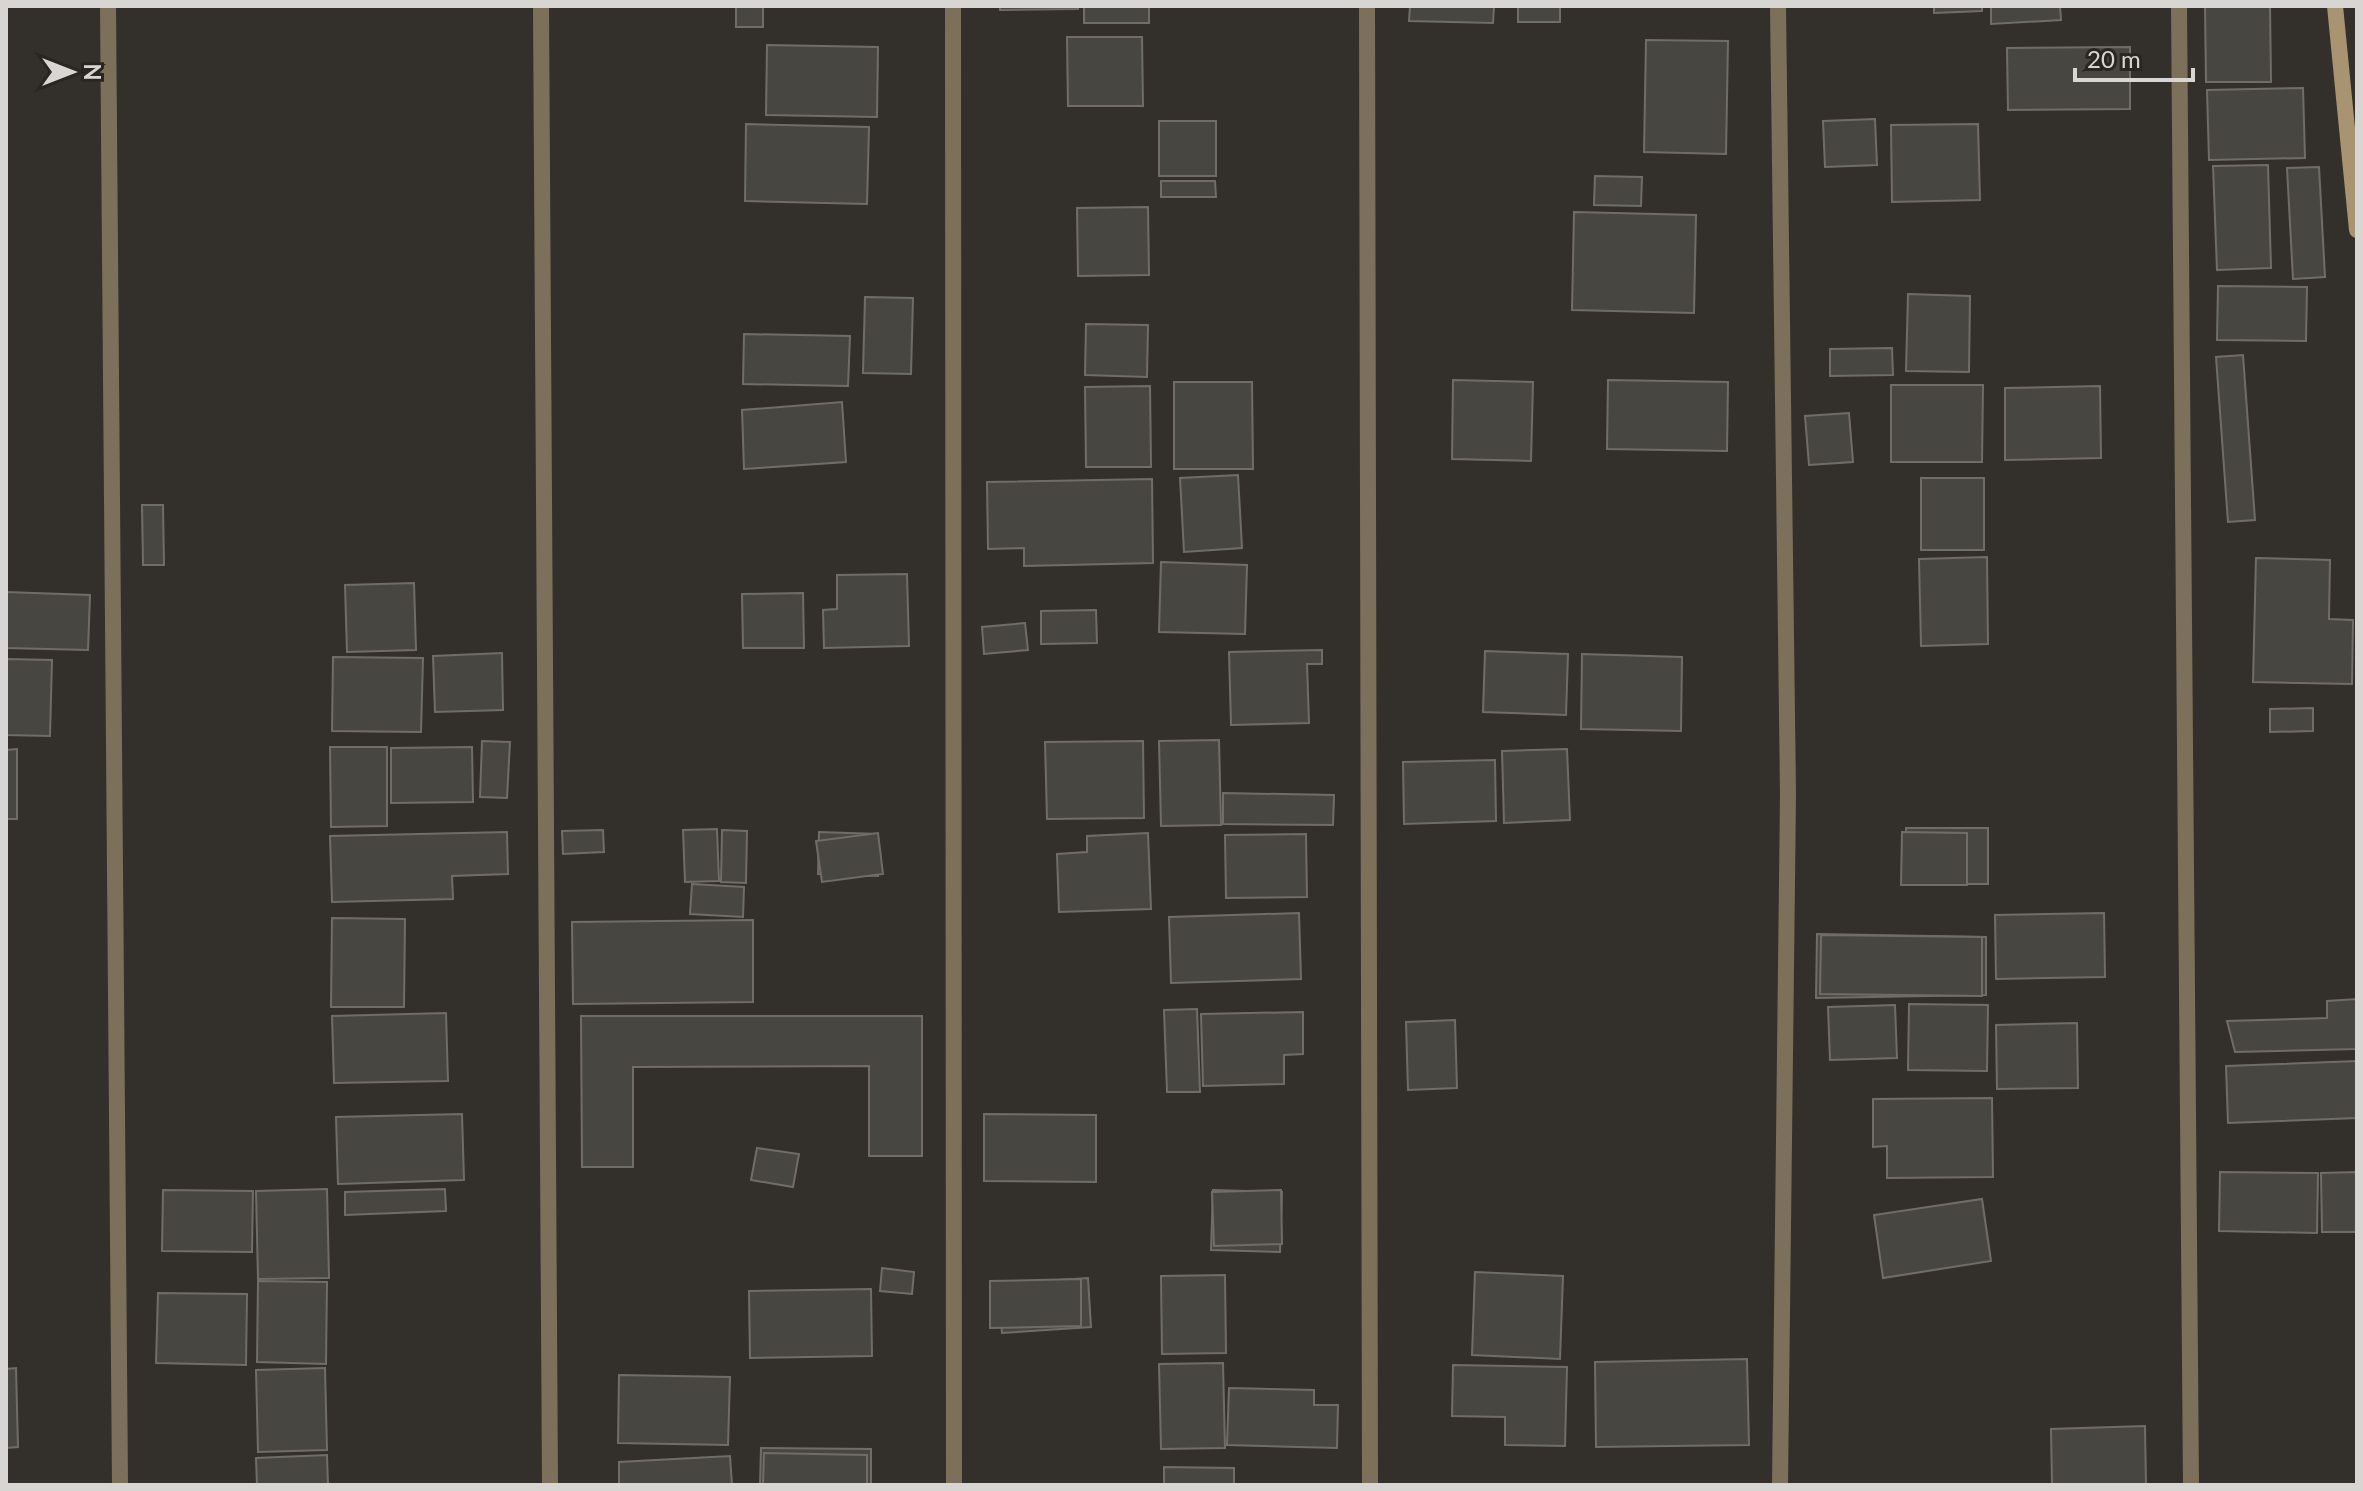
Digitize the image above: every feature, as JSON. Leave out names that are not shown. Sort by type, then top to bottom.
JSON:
[{"type":"street","points":[[108,6],[120,1485]]},
{"type":"street","points":[[541,6],[550,1485]]},
{"type":"street","points":[[953,6],[954,1485]]},
{"type":"street","points":[[1367,6],[1370,1485]]},
{"type":"street","points":[[1778,6],[1788,794],[1780,1485]]},
{"type":"street","points":[[2179,6],[2191,1485]]},
{"type":"street","points":[[2335,6],[2357,230]]},
{"type":"building","points":[[736,6],[763,6],[763,27],[736,27]]},
{"type":"building","points":[[1000,6],[1078,6],[1078,9],[1000,10]]},
{"type":"building","points":[[1084,6],[1149,6],[1149,23],[1084,23]]},
{"type":"building","points":[[1410,6],[1494,6],[1493,23],[1409,21]]},
{"type":"building","points":[[1518,6],[1560,6],[1560,22],[1518,22]]},
{"type":"building","points":[[1934,6],[1982,6],[1982,11],[1934,13]]},
{"type":"building","points":[[1991,6],[2060,6],[2061,20],[1991,24]]},
{"type":"building","points":[[2205,6],[2270,6],[2271,82],[2206,82]]},
{"type":"building","points":[[1067,37],[1142,37],[1143,106],[1068,106]]},
{"type":"building","points":[[1646,40],[1728,41],[1726,154],[1644,152]]},
{"type":"building","points":[[767,45],[878,47],[877,117],[766,115]]},
{"type":"building","points":[[2130,47],[2130,109],[2008,110],[2007,48]]},
{"type":"building","points":[[2303,88],[2305,158],[2209,160],[2207,90]]},
{"type":"building","points":[[1875,119],[1877,165],[1825,167],[1823,121]]},
{"type":"building","points":[[1159,121],[1216,121],[1216,176],[1159,176]]},
{"type":"building","points":[[746,124],[869,127],[867,204],[745,201]]},
{"type":"building","points":[[1978,124],[1980,200],[1892,202],[1891,125]]},
{"type":"building","points":[[2268,165],[2271,268],[2217,270],[2213,166]]},
{"type":"building","points":[[2319,167],[2325,277],[2293,279],[2287,168]]},
{"type":"building","points":[[1595,176],[1642,177],[1641,206],[1594,205]]},
{"type":"building","points":[[1161,181],[1215,181],[1216,197],[1161,197]]},
{"type":"building","points":[[1148,207],[1149,275],[1078,276],[1077,208]]},
{"type":"building","points":[[1574,212],[1696,215],[1694,313],[1572,310]]},
{"type":"building","points":[[2218,286],[2307,287],[2306,341],[2217,340]]},
{"type":"building","points":[[1908,294],[1970,296],[1969,372],[1906,371]]},
{"type":"building","points":[[865,297],[913,298],[911,374],[863,373]]},
{"type":"building","points":[[1086,324],[1148,325],[1147,377],[1085,375]]},
{"type":"building","points":[[744,334],[850,336],[848,386],[743,384]]},
{"type":"building","points":[[1892,348],[1893,375],[1830,376],[1830,349]]},
{"type":"building","points":[[2243,355],[2255,520],[2228,522],[2216,357]]},
{"type":"building","points":[[1453,380],[1533,382],[1531,461],[1452,459]]},
{"type":"building","points":[[1608,380],[1728,382],[1727,451],[1607,449]]},
{"type":"building","points":[[1174,382],[1252,382],[1253,469],[1174,469]]},
{"type":"building","points":[[1891,385],[1983,385],[1982,462],[1891,462]]},
{"type":"building","points":[[1150,386],[1151,467],[1086,467],[1085,387]]},
{"type":"building","points":[[2100,386],[2101,458],[2005,460],[2005,388]]},
{"type":"building","points":[[842,402],[846,462],[744,469],[742,410]]},
{"type":"building","points":[[1849,413],[1853,462],[1809,465],[1805,416]]},
{"type":"building","points":[[1238,475],[1242,548],[1184,552],[1180,478]]},
{"type":"building","points":[[1921,478],[1984,478],[1984,550],[1921,550]]},
{"type":"building","points":[[1152,479],[1153,563],[1024,566],[1024,548],[988,549],[987,482]]},
{"type":"building","points":[[142,505],[163,505],[164,565],[143,565]]},
{"type":"building","points":[[1987,557],[1988,644],[1921,646],[1919,559]]},
{"type":"building","points":[[2256,558],[2330,560],[2329,619],[2353,620],[2352,684],[2253,682]]},
{"type":"building","points":[[1161,562],[1247,565],[1245,634],[1159,632]]},
{"type":"building","points":[[907,574],[909,646],[824,648],[823,610],[837,609],[837,575]]},
{"type":"building","points":[[414,583],[416,650],[347,652],[345,585]]},
{"type":"building","points":[[6,592],[90,595],[88,650],[6,648]]},
{"type":"building","points":[[803,593],[804,648],[743,648],[742,594]]},
{"type":"building","points":[[1096,610],[1097,643],[1041,644],[1041,611]]},
{"type":"building","points":[[1025,623],[1028,650],[984,654],[982,627]]},
{"type":"building","points":[[1322,650],[1322,664],[1307,664],[1309,723],[1231,725],[1229,652]]},
{"type":"building","points":[[1485,651],[1568,654],[1566,715],[1483,712]]},
{"type":"building","points":[[502,653],[503,710],[435,712],[433,656]]},
{"type":"building","points":[[1582,654],[1682,657],[1681,731],[1581,729]]},
{"type":"building","points":[[333,657],[423,658],[421,732],[332,731]]},
{"type":"building","points":[[6,659],[52,660],[50,736],[6,735]]},
{"type":"building","points":[[2313,708],[2313,731],[2270,732],[2270,709]]},
{"type":"building","points":[[1219,740],[1221,825],[1161,826],[1159,741]]},
{"type":"building","points":[[482,741],[510,742],[507,798],[480,797]]},
{"type":"building","points":[[1143,741],[1144,818],[1047,819],[1045,742]]},
{"type":"building","points":[[330,747],[387,747],[387,826],[331,827]]},
{"type":"building","points":[[472,747],[473,802],[391,803],[391,748]]},
{"type":"building","points":[[17,749],[17,819],[6,819],[6,750]]},
{"type":"building","points":[[1567,749],[1570,820],[1504,823],[1502,751]]},
{"type":"building","points":[[1495,760],[1496,821],[1404,824],[1403,762]]},
{"type":"building","points":[[1223,793],[1334,795],[1333,825],[1223,824]]},
{"type":"building","points":[[1906,828],[1988,828],[1988,884],[1906,884]]},
{"type":"building","points":[[717,829],[719,881],[685,882],[683,830]]},
{"type":"building","points":[[603,830],[604,852],[563,854],[562,831]]},
{"type":"building","points":[[722,830],[747,831],[746,883],[721,882]]},
{"type":"building","points":[[507,832],[508,874],[452,876],[453,899],[332,902],[330,836]]},
{"type":"building","points":[[819,832],[878,834],[878,876],[818,874]]},
{"type":"building","points":[[1902,832],[1967,833],[1967,885],[1901,885]]},
{"type":"building","points":[[878,833],[883,874],[822,882],[816,841]]},
{"type":"building","points":[[1148,833],[1151,909],[1059,912],[1057,854],[1087,852],[1087,836]]},
{"type":"building","points":[[1306,834],[1307,897],[1226,898],[1225,835]]},
{"type":"building","points":[[692,884],[744,887],[743,917],[690,914]]},
{"type":"building","points":[[1299,913],[1301,979],[1171,983],[1169,917]]},
{"type":"building","points":[[2104,913],[2105,977],[1996,979],[1995,915]]},
{"type":"building","points":[[332,918],[405,919],[404,1007],[331,1007]]},
{"type":"building","points":[[753,920],[753,1002],[573,1004],[572,922]]},
{"type":"building","points":[[1817,934],[1986,937],[1986,995],[1816,998]]},
{"type":"building","points":[[1821,935],[1982,937],[1982,996],[1820,994]]},
{"type":"building","points":[[2357,999],[2357,1049],[2235,1052],[2227,1021],[2327,1018],[2327,1001]]},
{"type":"building","points":[[1909,1004],[1988,1005],[1987,1071],[1908,1070]]},
{"type":"building","points":[[1895,1005],[1897,1058],[1830,1060],[1828,1007]]},
{"type":"building","points":[[1197,1009],[1200,1092],[1167,1092],[1164,1010]]},
{"type":"building","points":[[1303,1012],[1303,1054],[1284,1055],[1284,1084],[1203,1086],[1201,1014]]},
{"type":"building","points":[[446,1013],[448,1081],[334,1083],[332,1016]]},
{"type":"building","points":[[581,1016],[922,1016],[922,1156],[869,1156],[869,1066],[633,1067],[633,1167],[582,1167]]},
{"type":"building","points":[[1455,1020],[1457,1088],[1408,1090],[1406,1022]]},
{"type":"building","points":[[2077,1023],[2078,1088],[1997,1089],[1996,1025]]},
{"type":"building","points":[[2357,1061],[2357,1118],[2228,1123],[2226,1066]]},
{"type":"building","points":[[1992,1098],[1993,1177],[1887,1178],[1887,1146],[1873,1147],[1873,1099]]},
{"type":"building","points":[[462,1114],[464,1180],[338,1184],[336,1117]]},
{"type":"building","points":[[984,1114],[1096,1115],[1096,1182],[984,1181]]},
{"type":"building","points":[[757,1148],[799,1154],[793,1187],[751,1180]]},
{"type":"building","points":[[2220,1172],[2318,1173],[2317,1233],[2219,1231]]},
{"type":"building","points":[[2357,1172],[2357,1232],[2322,1232],[2321,1173]]},
{"type":"building","points":[[327,1189],[329,1278],[258,1279],[256,1191]]},
{"type":"building","points":[[445,1189],[446,1211],[345,1215],[345,1192]]},
{"type":"building","points":[[163,1190],[253,1191],[252,1252],[162,1251]]},
{"type":"building","points":[[1213,1190],[1282,1192],[1280,1252],[1211,1250]]},
{"type":"building","points":[[1281,1190],[1282,1244],[1214,1246],[1212,1192]]},
{"type":"building","points":[[1982,1199],[1991,1261],[1883,1278],[1874,1215]]},
{"type":"building","points":[[882,1268],[914,1272],[912,1294],[880,1291]]},
{"type":"building","points":[[1475,1272],[1563,1276],[1560,1359],[1472,1355]]},
{"type":"building","points":[[1225,1275],[1226,1353],[1162,1354],[1161,1276]]},
{"type":"building","points":[[1088,1278],[1091,1327],[1002,1333],[998,1284]]},
{"type":"building","points":[[1081,1279],[1081,1326],[990,1328],[990,1281]]},
{"type":"building","points":[[258,1281],[327,1282],[326,1364],[257,1362]]},
{"type":"building","points":[[871,1289],[872,1356],[750,1358],[749,1291]]},
{"type":"building","points":[[158,1293],[247,1294],[246,1365],[156,1363]]},
{"type":"building","points":[[1747,1359],[1749,1445],[1596,1447],[1595,1362]]},
{"type":"building","points":[[1223,1363],[1225,1448],[1161,1449],[1159,1364]]},
{"type":"building","points":[[1453,1365],[1567,1367],[1565,1446],[1505,1445],[1505,1417],[1452,1416]]},
{"type":"building","points":[[16,1368],[18,1447],[6,1448],[6,1369]]},
{"type":"building","points":[[325,1368],[327,1450],[258,1452],[256,1370]]},
{"type":"building","points":[[619,1375],[730,1377],[728,1445],[618,1443]]},
{"type":"building","points":[[1229,1388],[1314,1390],[1314,1405],[1338,1405],[1337,1448],[1227,1445]]},
{"type":"building","points":[[2145,1426],[2146,1485],[2052,1485],[2051,1429]]},
{"type":"building","points":[[761,1448],[871,1449],[871,1485],[760,1485]]},
{"type":"building","points":[[764,1453],[867,1455],[867,1485],[763,1485]]},
{"type":"building","points":[[327,1455],[328,1485],[257,1485],[256,1458]]},
{"type":"building","points":[[730,1456],[732,1485],[619,1485],[619,1462]]},
{"type":"building","points":[[1164,1467],[1234,1468],[1234,1485],[1164,1485]]}]
